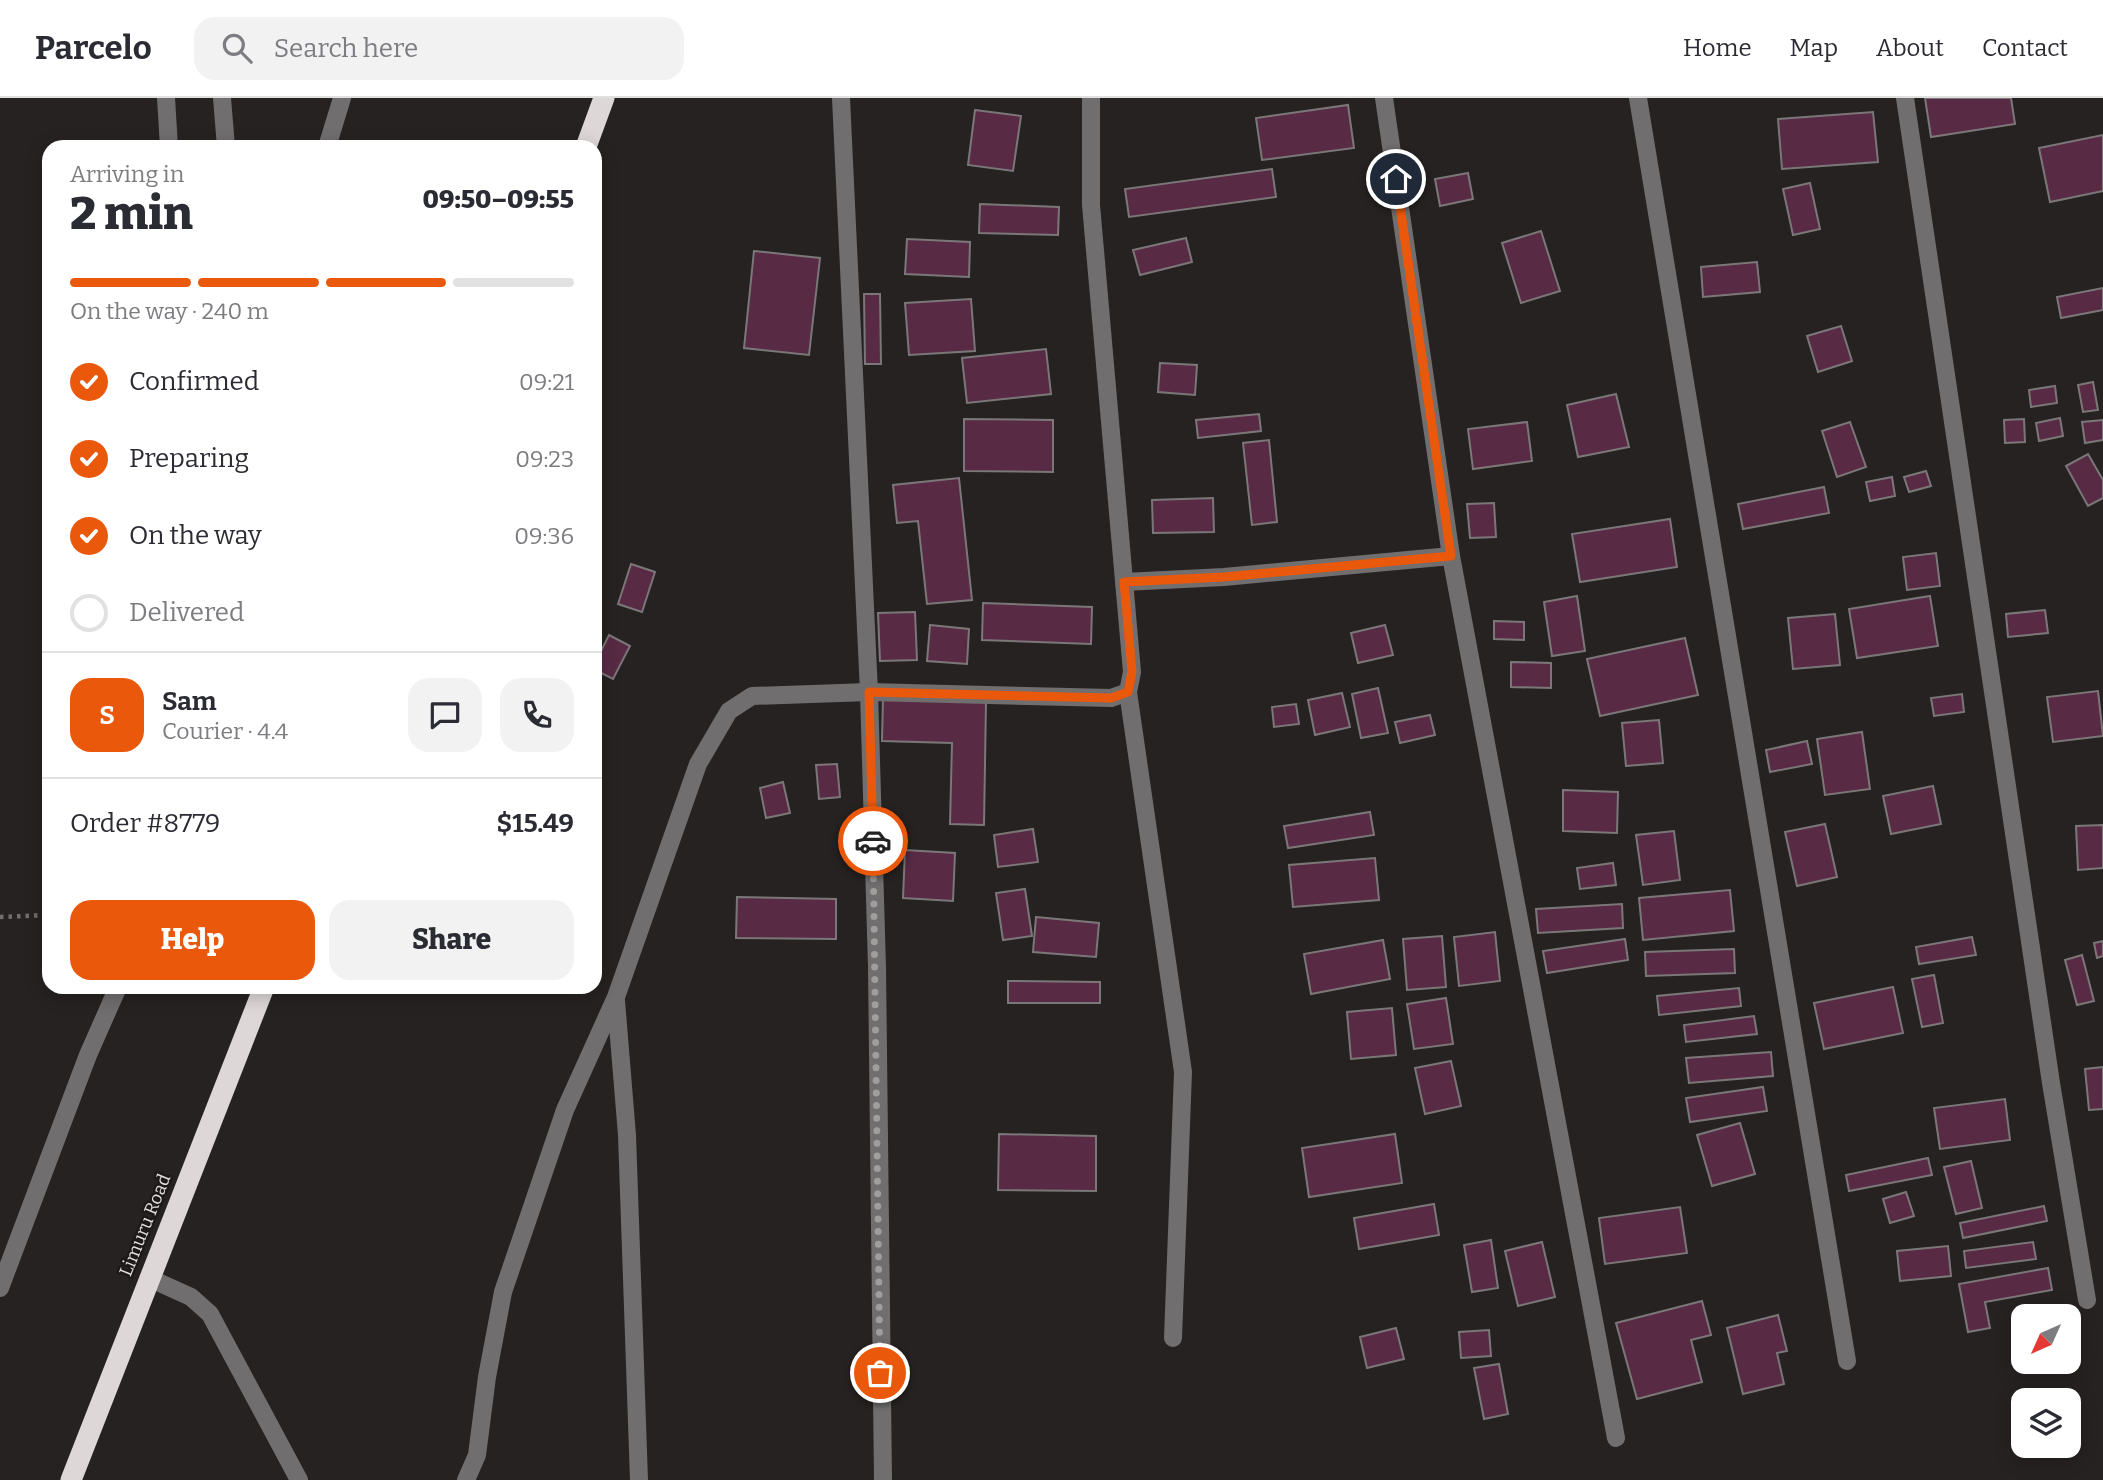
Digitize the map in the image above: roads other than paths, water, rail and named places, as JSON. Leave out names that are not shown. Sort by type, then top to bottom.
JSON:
[{"type":"highway","points":[[589,140],[604,98]]},
{"type":"highway","name":"Limuru Road","points":[[71,1480],[261,994]]},
{"type":"street","points":[[166,98],[169,140]]},
{"type":"street","points":[[222,98],[225,140]]},
{"type":"street","points":[[329,140],[342,98]]},
{"type":"street","points":[[841,98],[869,692],[877,967],[883,1480]]},
{"type":"street","points":[[1091,98],[1091,205],[1132,672],[1128,692],[1183,1072],[1173,1338]]},
{"type":"street","points":[[1384,98],[1451,556],[1616,1438]]},
{"type":"street","points":[[1638,98],[1847,1361]]},
{"type":"street","points":[[1905,98],[2049,1070],[2087,1300]]},
{"type":"street","points":[[1124,582],[1224,577],[1451,556]]},
{"type":"street","points":[[466,1480],[477,1455],[487,1377],[503,1292],[565,1110],[616,997],[698,764],[729,711],[752,696],[869,692],[1111,698],[1128,692]]},
{"type":"street","points":[[0,1288],[88,1055],[115,994]]},
{"type":"street","points":[[616,997],[628,1135],[639,1480]]},
{"type":"street","points":[[149,1278],[191,1297],[210,1314],[299,1480]]}]
